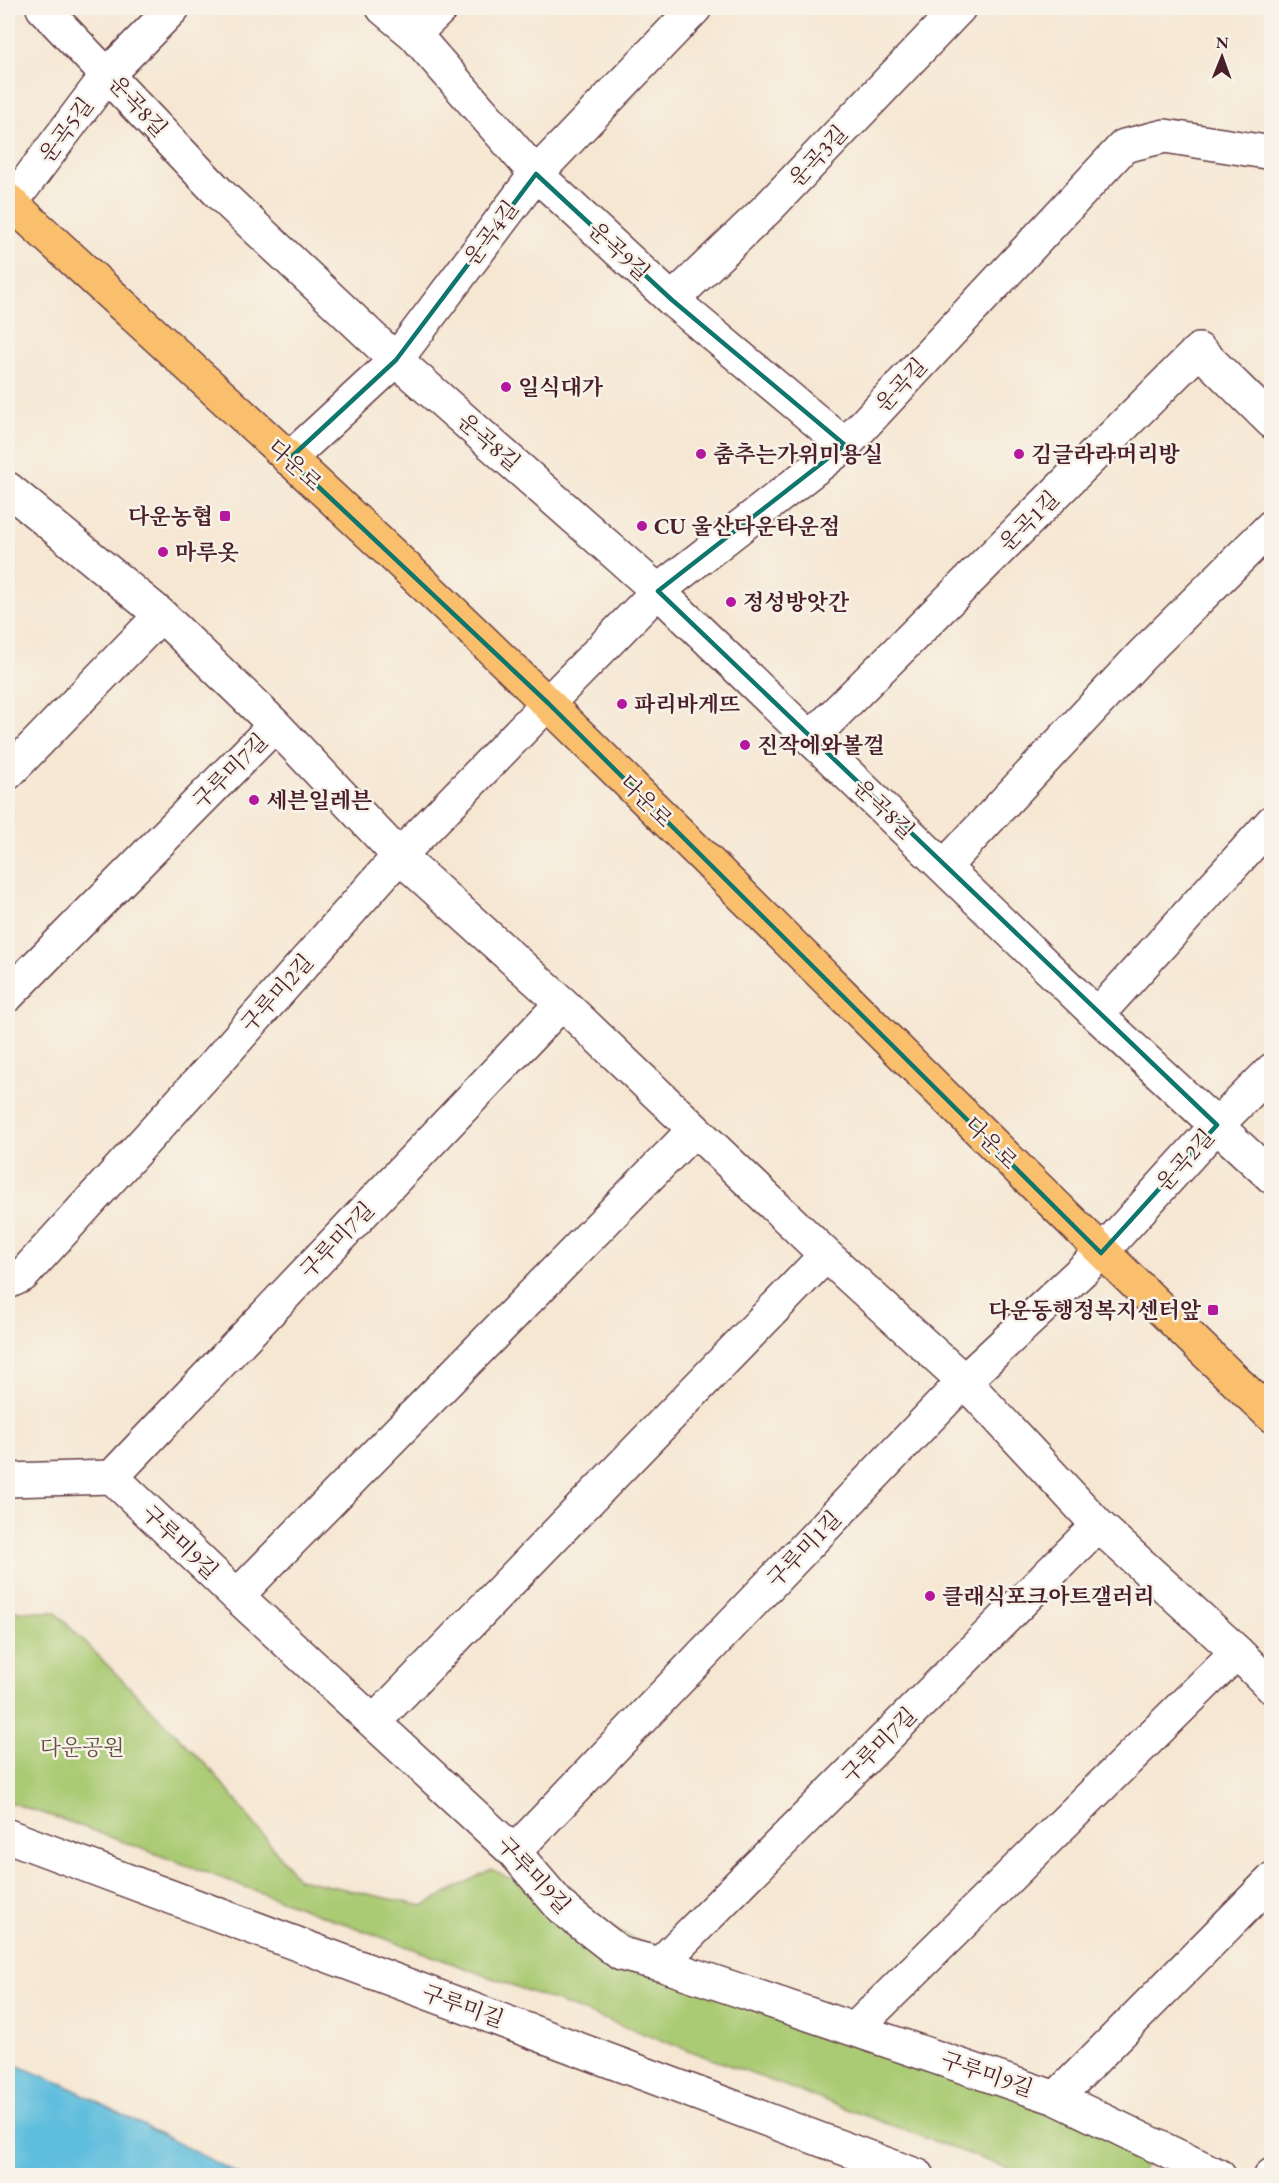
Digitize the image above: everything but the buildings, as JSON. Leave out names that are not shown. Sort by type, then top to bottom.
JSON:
[{"type":"main road","name":"다운로","points":[[9,201],[375,538],[548,703],[1101,1252],[1272,1416]]},
{"type":"street","name":"운곡8길","points":[[43,8],[220,194],[396,360],[658,591],[1097,1015],[1272,1177]]},
{"type":"street","name":"운곡5길","points":[[9,201],[108,74],[173,8]]},
{"type":"street","name":"운곡9길","points":[[383,8],[414,34],[536,174],[672,300],[845,445]]},
{"type":"street","points":[[414,34],[441,8]]},
{"type":"street","name":"운곡4길","points":[[290,459],[396,360],[536,174],[695,8]]},
{"type":"street","name":"운곡3길","points":[[672,300],[768,208],[958,8]]},
{"type":"street","name":"운곡길","points":[[548,703],[658,591],[845,445],[1124,146],[1165,136],[1272,153]]},
{"type":"street","name":"운곡1길","points":[[812,738],[1199,350],[1272,422]]},
{"type":"street","name":"구루미7길","points":[[9,492],[161,615],[275,725],[399,856],[562,1003],[826,1255],[964,1381],[1098,1525],[1272,1687]]},
{"type":"street","points":[[944,867],[1142,655],[1272,526]]},
{"type":"street","points":[[8,773],[161,615]]},
{"type":"street","name":"구루미2길","points":[[8,1282],[23,1275],[214,1065],[399,856],[548,703]]},
{"type":"street","name":"구루미7길","points":[[8,995],[275,725]]},
{"type":"street","points":[[1097,1015],[1272,822]]},
{"type":"street","name":"구루미7길","points":[[112,1477],[562,1003]]},
{"type":"street","name":"운곡2길","points":[[1101,1252],[1216,1125],[1272,1070]]},
{"type":"street","points":[[237,1596],[694,1130]]},
{"type":"street","name":"구루미1길","points":[[514,1852],[964,1381],[1101,1252]]},
{"type":"street","points":[[375,1721],[826,1255]]},
{"type":"street","points":[[8,1479],[112,1477]]},
{"type":"street","name":"구루미9길","points":[[112,1477],[514,1852],[562,1908],[621,1954],[660,1964],[1056,2098],[1218,2175]]},
{"type":"street","name":"구루미7길","points":[[660,1964],[1098,1525]]},
{"type":"street","points":[[855,2029],[1237,1652]]},
{"type":"street","name":"구루미길","points":[[8,1836],[918,2175]]},
{"type":"street","points":[[1056,2098],[1272,1880]]},
{"type":"highlighted area","points":[[536,174],[672,300],[845,445],[658,591],[1217,1125],[1101,1253],[548,703],[289,459],[396,360]]},
{"type":"green space","name":"다운공원","points":[[8,1611],[55,1612],[213,1772],[298,1879],[423,1906],[491,1869],[741,1991],[1159,2148],[1138,2175],[1026,2175],[64,1820],[8,1802]]},
{"type":"water","points":[[8,2062],[63,2084],[240,2175],[8,2175]]},
{"type":"place","name":"일식대가","points":[[506,387]]},
{"type":"place","name":"춤추는가위미용실","points":[[701,454]]},
{"type":"place","name":"김글라라머리방","points":[[1019,454]]},
{"type":"place","name":"다운농협","points":[[225,516]]},
{"type":"place","name":"CU 울산다운타운점","points":[[642,526]]},
{"type":"place","name":"마루옷","points":[[163,552]]},
{"type":"place","name":"정성방앗간","points":[[731,602]]},
{"type":"place","name":"파리바게뜨","points":[[622,704]]},
{"type":"place","name":"진작에와볼껄","points":[[745,745]]},
{"type":"place","name":"세븐일레븐","points":[[254,800]]},
{"type":"place","name":"다운동행정복지센터앞","points":[[1213,1310]]},
{"type":"place","name":"클래식포크아트갤러리","points":[[930,1596]]}]
